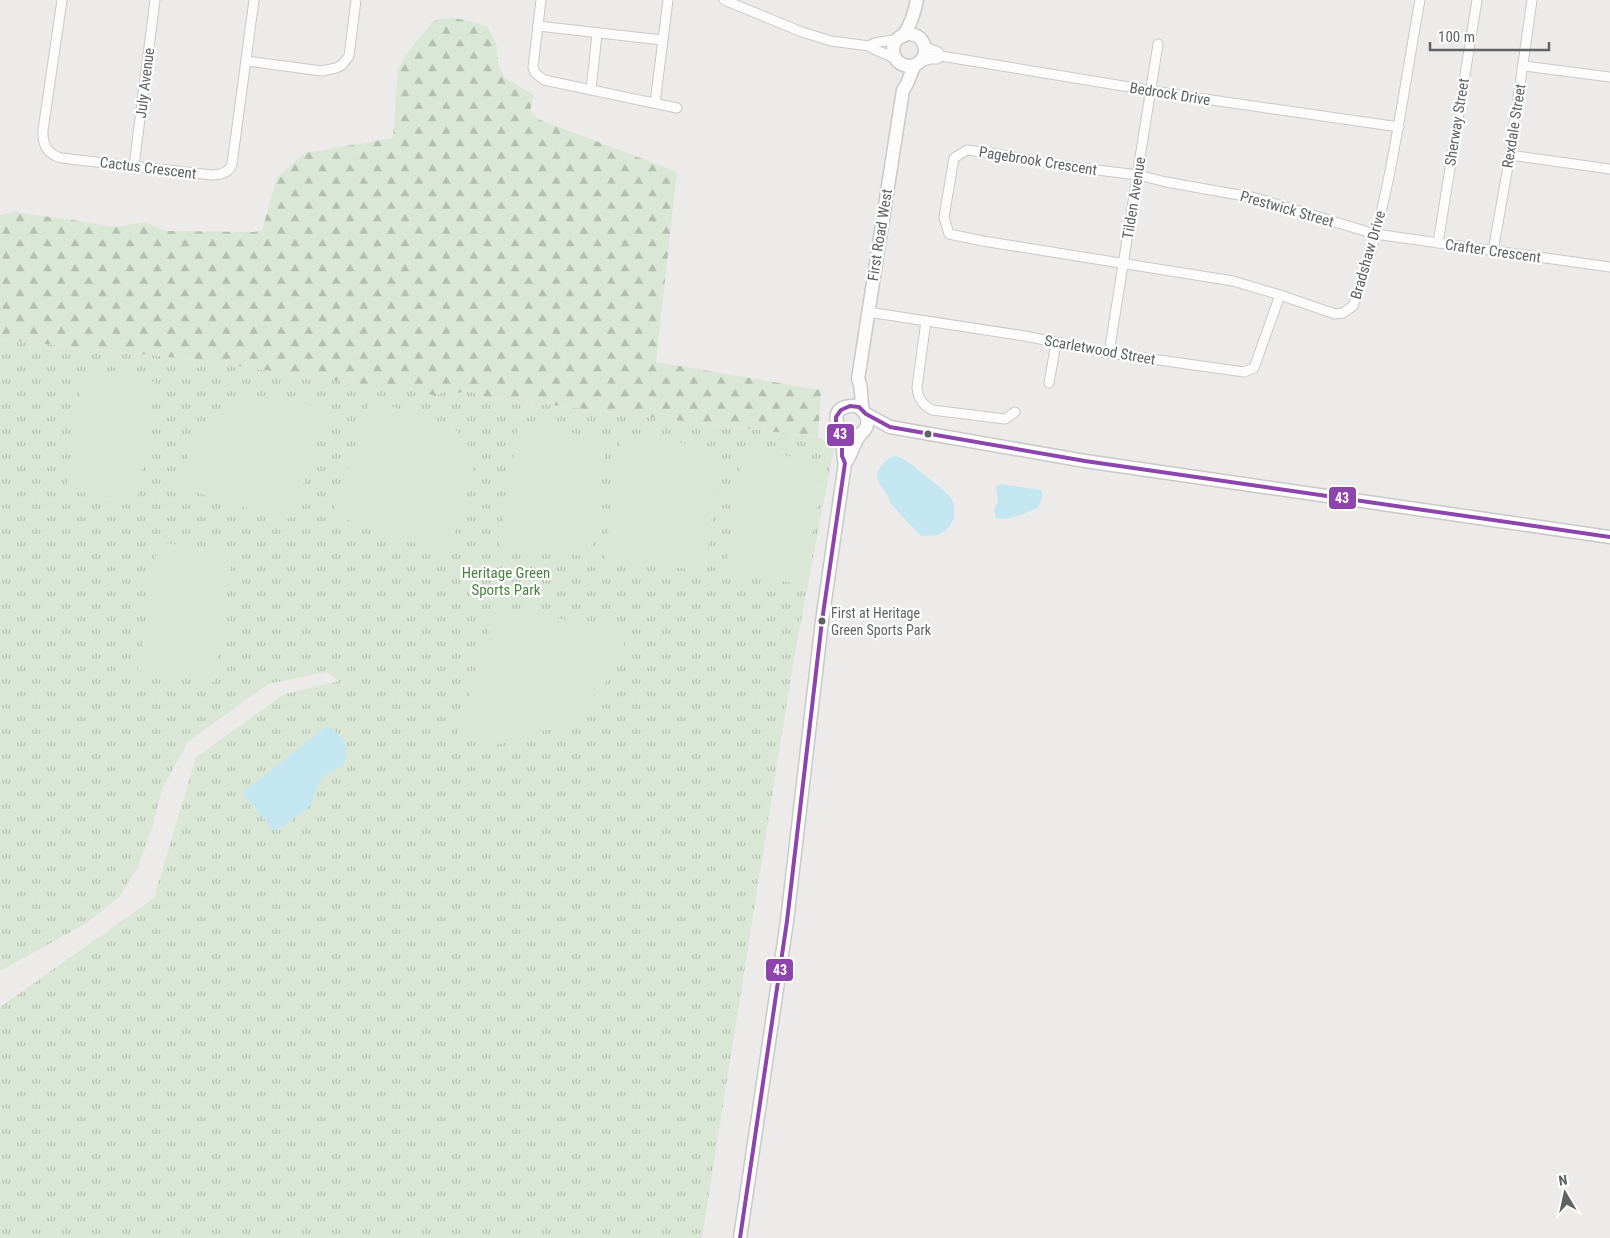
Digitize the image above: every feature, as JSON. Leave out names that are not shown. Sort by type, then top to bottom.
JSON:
[{"type":"street","name":"Cactus Crescent","points":[[62,0],[42,130],[44,143],[48,151],[58,157],[212,175],[221,175],[228,171],[232,164],[254,0]]},
{"type":"street","name":"July Avenue","points":[[134,166],[155,0]]},
{"type":"street","points":[[246,61],[322,71],[342,65],[348,56],[356,0]]},
{"type":"street","points":[[541,0],[533,67],[535,74],[544,80],[677,108]]},
{"type":"street","points":[[655,103],[668,0]]},
{"type":"street","points":[[724,0],[802,32],[830,41],[869,46],[882,51],[905,65],[918,63]]},
{"type":"street","name":"First Road West","points":[[845,407],[852,393],[853,385],[858,379],[903,90],[894,48],[908,29],[914,14],[916,0]]},
{"type":"street","name":"Bradshaw Drive","points":[[1124,264],[1232,282],[1280,295],[1335,314],[1353,306],[1376,234],[1399,127],[1420,0]]},
{"type":"street","name":"Sherway Street","points":[[1438,243],[1477,0]]},
{"type":"street","name":"Rexdale Street","points":[[1493,251],[1524,66],[1532,0]]},
{"type":"street","name":"First Road West","points":[[903,90],[907,86],[909,76],[923,57],[917,18],[914,14]]},
{"type":"street","points":[[538,26],[662,40]]},
{"type":"street","points":[[591,90],[597,34]]},
{"type":"street","points":[[869,46],[874,42],[890,42],[908,34],[922,42]]},
{"type":"street","name":"Bedrock Drive","points":[[922,42],[941,56]]},
{"type":"street","name":"Tilden Avenue","points":[[1109,353],[1158,44]]},
{"type":"street","name":"Bedrock Drive","points":[[918,63],[941,56],[1150,91],[1399,127]]},
{"type":"street","points":[[1524,66],[1610,77]]},
{"type":"street","name":"Pagebrook Crescent","points":[[1124,264],[949,234],[944,217],[954,158],[967,150],[1138,175]]},
{"type":"street","points":[[1510,155],[1610,170]]},
{"type":"street","name":"Prestwick Street","points":[[1138,175],[1166,182],[1256,198],[1376,234]]},
{"type":"street","name":"Crafter Crescent","points":[[1376,234],[1610,267]]},
{"type":"street","name":"Scarletwood Street","points":[[868,312],[1109,353],[1244,372],[1254,368],[1280,295]]},
{"type":"street","points":[[926,321],[918,387],[918,394],[922,404],[932,410],[1005,419],[1015,412]]},
{"type":"street","points":[[1050,383],[1056,343]]},
{"type":"street","name":"First Road West","points":[[858,379],[861,385],[860,402],[864,412]]},
{"type":"street","points":[[740,1238],[787,920],[822,621],[845,463],[842,456],[842,439],[837,427],[836,418],[838,413],[845,407],[854,406],[890,427],[1085,461],[1610,537]]},
{"type":"street","points":[[845,463],[850,458],[851,449],[867,423],[864,412]]},
{"type":"street","points":[[839,431],[851,437],[890,427]]},
{"type":"green space","points":[[451,17],[487,26],[496,43],[499,67],[505,78],[534,95],[530,111],[538,119],[677,172],[656,362],[821,390],[818,437],[486,397],[468,391],[457,393],[446,390],[435,396],[402,385],[368,385],[188,359],[0,339],[0,215],[13,212],[114,227],[145,222],[167,231],[254,232],[262,230],[277,177],[305,153],[393,138],[398,70],[405,56],[432,22]]},
{"type":"green space","name":"Heritage Green Sports Park","points":[[0,339],[188,359],[363,384],[402,385],[435,396],[446,390],[457,393],[468,391],[486,397],[818,437],[834,448],[794,658],[702,1238],[0,1238],[0,1007],[154,898],[196,757],[284,694],[339,681],[327,672],[268,684],[188,742],[162,789],[152,829],[138,867],[119,897],[87,923],[0,971]]},
{"type":"green space","points":[[83,372],[155,382],[137,500],[66,490]]},
{"type":"green space","points":[[259,397],[290,398],[328,412],[292,517],[285,520],[179,487],[192,447],[206,425],[215,416],[235,404]]},
{"type":"green space","points":[[370,399],[452,427],[462,436],[469,447],[473,459],[474,472],[448,555],[337,516],[334,510]]},
{"type":"green space","points":[[518,425],[607,438],[590,557],[500,546]]},
{"type":"green space","points":[[621,435],[721,448],[705,571],[605,559]]},
{"type":"green space","points":[[743,450],[823,461],[806,584],[726,574]]},
{"type":"green space","points":[[158,542],[233,553],[214,682],[138,671]]},
{"type":"green space","points":[[496,610],[611,626],[625,646],[603,687],[567,721],[523,739],[495,745],[456,737]]},
{"type":"water","points":[[894,456],[908,462],[942,489],[952,500],[955,511],[954,516],[950,526],[942,533],[921,536],[890,503],[888,495],[880,485],[877,476],[883,464]]},
{"type":"water","points":[[1000,484],[1041,490],[1043,495],[1038,508],[1012,517],[996,518],[994,509],[998,502],[996,486]]},
{"type":"water","points":[[326,727],[330,727],[335,731],[343,741],[346,746],[346,758],[338,768],[322,778],[309,807],[277,830],[273,830],[243,792]]},
{"type":"transit line","name":"43","points":[[740,1238],[787,921],[822,621],[845,463],[842,456],[842,439],[836,422],[836,417],[841,410],[850,406],[859,407],[866,414],[890,427],[1085,461],[1610,537]]},
{"type":"place","name":"First at Heritage Green Sports Park","points":[[822,621]]}]
